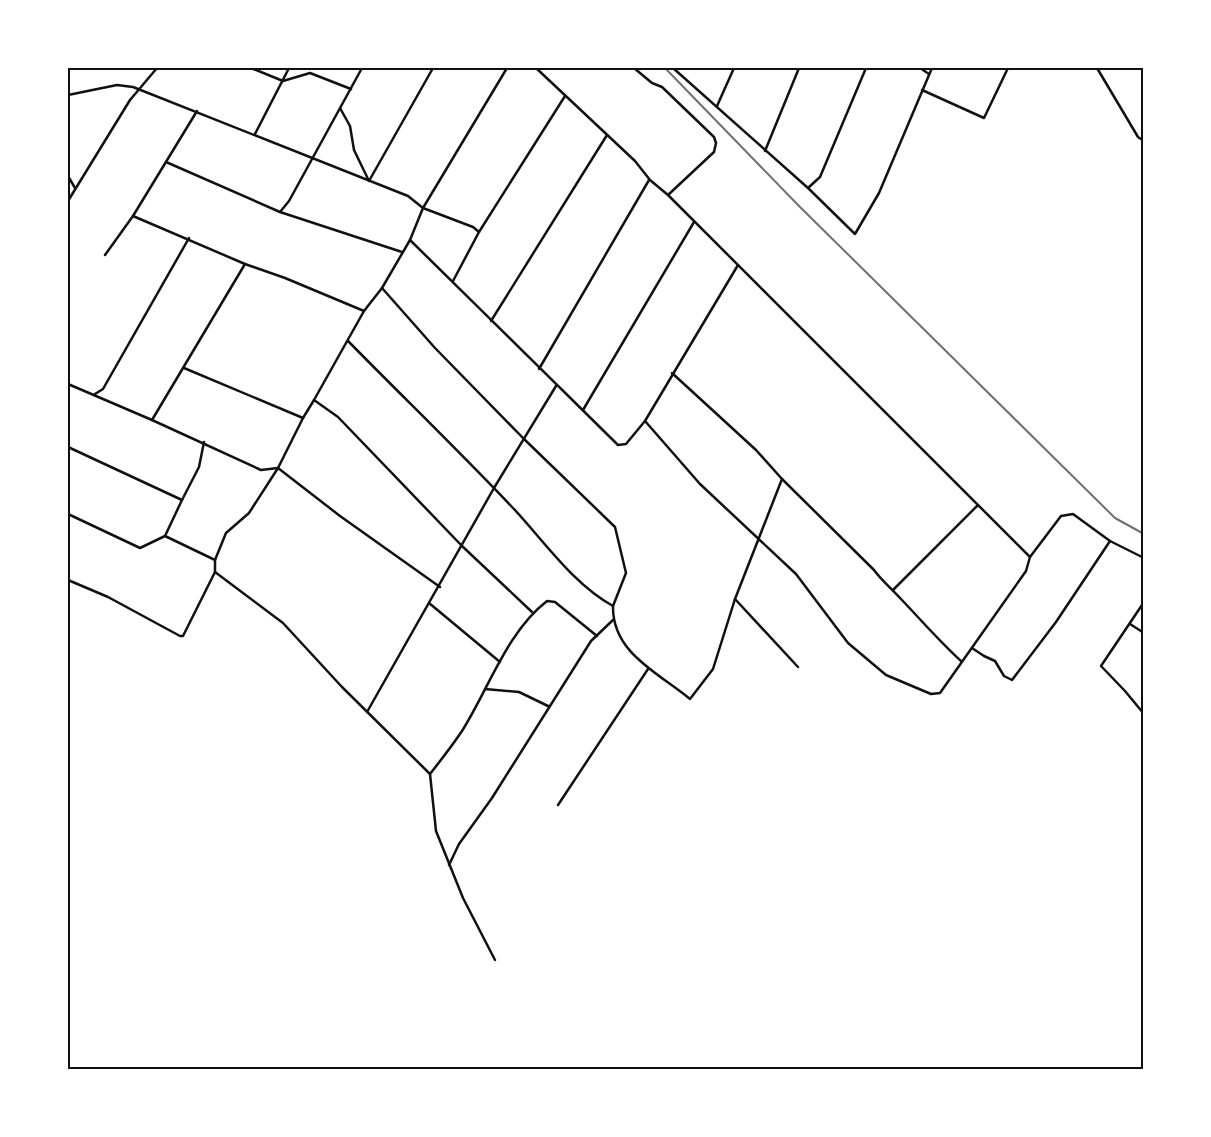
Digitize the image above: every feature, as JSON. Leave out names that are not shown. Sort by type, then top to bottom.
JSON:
[{"type":"street","points":[[68,201],[130,100],[157,68]]},
{"type":"street","points":[[251,68],[283,81],[310,73],[352,89]]},
{"type":"street","points":[[255,134],[290,68]]},
{"type":"street","points":[[280,212],[289,201],[362,68]]},
{"type":"street","points":[[369,181],[433,68]]},
{"type":"street","points":[[68,580],[108,596],[180,636],[186,633],[215,572],[215,560],[226,533],[249,513],[278,468],[303,418],[364,311],[382,288],[410,240],[423,208],[507,68]]},
{"type":"street","points":[[536,68],[635,161],[650,180],[668,194],[1030,557]]},
{"type":"street","points":[[634,68],[652,83],[662,87],[714,137],[716,143],[714,152],[668,194]]},
{"type":"street","points":[[673,68],[808,188],[855,234],[879,193],[932,68]]},
{"type":"street","points":[[717,106],[734,68]]},
{"type":"street","points":[[765,151],[799,68]]},
{"type":"street","points":[[808,188],[820,177],[866,68]]},
{"type":"street","points":[[920,68],[929,74]]},
{"type":"street","points":[[922,90],[984,118],[1008,68]]},
{"type":"street","points":[[1097,68],[1138,137],[1144,141]]},
{"type":"street","points":[[68,94],[116,85],[140,90],[408,196],[423,208],[455,218],[479,232]]},
{"type":"street","points":[[452,282],[479,232],[565,96]]},
{"type":"street","points":[[340,108],[350,126],[354,150],[369,181]]},
{"type":"street","points":[[105,255],[133,216],[197,111]]},
{"type":"street","points":[[492,321],[607,135]]},
{"type":"street","points":[[166,162],[280,212],[402,252]]},
{"type":"street","points":[[68,176],[76,188]]},
{"type":"street","points":[[539,369],[650,180]]},
{"type":"street","points":[[133,216],[189,238],[245,264],[286,278],[364,311]]},
{"type":"street","points":[[583,410],[694,222]]},
{"type":"street","points":[[95,394],[103,389],[189,238]]},
{"type":"street","points":[[410,240],[556,386],[622,446],[645,421],[738,265]]},
{"type":"street","points":[[152,420],[245,264]]},
{"type":"street","points":[[382,288],[524,440],[615,527],[626,573],[613,606],[612,620],[628,652],[690,700],[713,669],[735,600],[782,479]]},
{"type":"street","points":[[348,341],[494,488],[571,572],[604,601],[613,606]]},
{"type":"street","points":[[184,368],[303,418]]},
{"type":"street","points":[[672,373],[756,450],[782,479],[830,524],[846,543],[874,570],[931,634],[961,661]]},
{"type":"street","points":[[68,384],[204,442],[261,470],[278,468],[340,516],[440,587]]},
{"type":"street","points":[[367,712],[440,587],[494,488],[556,386]]},
{"type":"street","points":[[314,400],[338,417],[462,546],[532,612]]},
{"type":"street","points":[[645,421],[700,484],[796,574],[848,643],[886,675],[931,694],[940,693],[1026,571],[1030,557],[1061,516],[1067,513],[1078,516],[1110,541],[1144,558]]},
{"type":"street","points":[[68,514],[140,548],[165,536],[200,467],[204,442]]},
{"type":"street","points":[[68,447],[182,500]]},
{"type":"street","points":[[893,590],[978,504]]},
{"type":"street","points":[[165,536],[215,560]]},
{"type":"street","points":[[972,648],[984,656],[995,660],[1004,676],[1012,680],[1056,622],[1110,541]]},
{"type":"street","points":[[215,572],[283,624],[367,712],[430,774],[436,831],[449,865],[495,960]]},
{"type":"street","points":[[735,600],[798,666]]},
{"type":"street","points":[[430,774],[462,731],[500,662],[532,612],[547,601],[555,602],[597,636]]},
{"type":"street","points":[[1144,602],[1101,666],[1144,714]]},
{"type":"street","points":[[429,603],[500,662]]},
{"type":"street","points":[[449,865],[459,844],[492,798],[548,706],[597,636],[612,620]]},
{"type":"street","points":[[1130,624],[1144,633]]},
{"type":"street","points":[[558,805],[648,669]]},
{"type":"street","points":[[485,689],[519,692],[548,706]]},
{"type":"railway","points":[[665,68],[798,205],[1115,518],[1144,534]]}]
